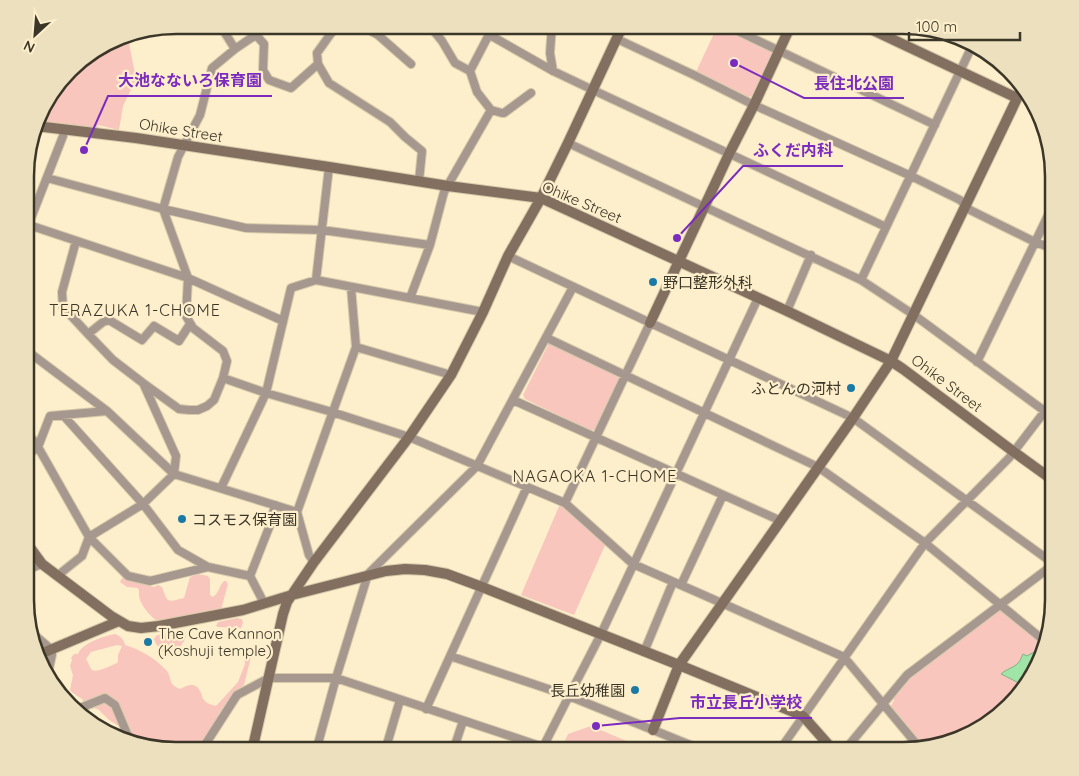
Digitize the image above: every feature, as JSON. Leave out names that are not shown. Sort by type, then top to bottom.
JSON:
[{"type":"street","points":[[226,34],[235,49]]},
{"type":"street","points":[[76,241],[62,292],[63,307],[113,360],[179,409],[198,410],[207,406],[214,400],[223,378],[227,361],[223,351],[193,328],[186,316],[188,278],[164,209],[178,157],[200,115],[212,68],[256,34],[264,44],[263,70],[270,80],[291,88],[318,64]]},
{"type":"street","points":[[331,34],[317,53],[318,64],[329,83],[390,122],[422,151],[418,181]]},
{"type":"street","points":[[376,34],[411,64]]},
{"type":"street","points":[[436,34],[455,63],[470,71],[477,92],[491,110],[502,114],[531,93]]},
{"type":"street","points":[[470,71],[488,34],[552,71],[886,227]]},
{"type":"street","points":[[551,34],[550,54],[552,71]]},
{"type":"street","points":[[254,742],[287,602],[314,562],[408,437],[451,375],[483,312],[508,256],[541,198],[619,34]]},
{"type":"street","points":[[744,34],[935,125]]},
{"type":"street","points":[[565,503],[787,34]]},
{"type":"street","points":[[881,34],[961,71],[1018,93]]},
{"type":"street","points":[[617,39],[754,105],[911,176],[960,200],[970,210],[1045,246]]},
{"type":"street","points":[[861,280],[970,51]]},
{"type":"street","points":[[653,730],[679,665],[891,362],[1019,94]]},
{"type":"street","points":[[410,298],[430,245],[444,192],[491,110]]},
{"type":"street","name":"Ohike Street","points":[[42,127],[136,138],[448,186],[541,198],[787,311],[904,369],[1045,474]]},
{"type":"street","points":[[34,212],[64,129]]},
{"type":"street","points":[[568,143],[861,280],[914,315],[1045,411],[1014,452],[926,543],[785,742]]},
{"type":"street","points":[[316,280],[329,167]]},
{"type":"street","points":[[47,178],[164,209],[246,228],[322,230],[430,245]]},
{"type":"street","points":[[977,362],[1045,223]]},
{"type":"street","points":[[34,230],[76,241],[188,278],[283,321]]},
{"type":"street","points":[[787,311],[811,255]]},
{"type":"street","points":[[508,256],[853,418],[1045,557]]},
{"type":"street","points":[[221,488],[266,393],[291,288],[316,280],[483,312]]},
{"type":"street","points":[[314,562],[309,555],[297,512],[356,347],[351,287]]},
{"type":"street","points":[[318,742],[368,574],[477,466],[573,287]]},
{"type":"street","points":[[546,742],[600,634],[758,298]]},
{"type":"street","points":[[88,334],[102,322],[109,320],[142,340],[154,326],[179,341],[190,324]]},
{"type":"street","points":[[547,338],[818,467],[926,543],[1040,637]]},
{"type":"street","points":[[356,347],[451,375]]},
{"type":"street","points":[[34,356],[107,411],[174,474],[297,512]]},
{"type":"street","points":[[223,378],[408,437],[565,503],[633,564],[844,657],[915,742]]},
{"type":"street","points":[[59,577],[62,572],[82,556],[89,537],[142,504],[174,474],[176,456],[143,383]]},
{"type":"street","points":[[513,400],[781,521]]},
{"type":"street","points":[[34,449],[38,446],[50,416],[107,411]]},
{"type":"street","points":[[63,415],[142,504],[178,550],[208,567],[250,576]]},
{"type":"street","points":[[34,441],[89,537],[128,576],[150,582],[208,567]]},
{"type":"street","points":[[426,709],[527,487]]},
{"type":"street","points":[[644,652],[677,583],[724,495]]},
{"type":"street","points":[[264,603],[250,576],[270,525],[274,505]]},
{"type":"street","points":[[34,553],[42,564],[119,621],[128,626],[141,628],[243,610],[368,574],[405,569],[447,574],[482,586],[803,716],[826,742]]},
{"type":"street","points":[[34,567],[42,564]]},
{"type":"street","points":[[852,742],[908,674],[1045,571]]},
{"type":"street","points":[[44,653],[119,621]]},
{"type":"street","points":[[39,638],[52,650],[50,666]]},
{"type":"street","points":[[450,656],[569,696],[683,742]]},
{"type":"street","points":[[207,742],[237,695],[269,678],[336,678],[522,742]]},
{"type":"street","points":[[82,707],[105,698],[116,705],[126,733]]},
{"type":"street","points":[[387,742],[400,700]]},
{"type":"street","points":[[456,742],[463,721]]},
{"type":"shaded area","points":[[714,34],[736,34],[771,52],[772,55],[752,96],[749,97],[696,72]]},
{"type":"shaded area","points":[[129,42],[136,79],[123,106],[119,130],[98,125],[97,129],[49,122],[45,124],[58,97],[82,69],[113,48]]},
{"type":"shaded area","points":[[554,344],[616,374],[619,379],[595,429],[591,431],[525,399],[523,395],[548,345]]},
{"type":"shaded area","points":[[560,504],[565,505],[606,543],[574,615],[521,595]]},
{"type":"shaded area","points":[[198,574],[208,576],[210,579],[210,595],[213,597],[217,594],[224,581],[228,584],[221,610],[159,622],[148,613],[142,604],[138,588],[127,587],[120,582],[123,577],[154,587],[158,585],[162,587],[167,599],[171,601],[184,598],[190,577]]},
{"type":"shaded area","points":[[1000,607],[1040,640],[1031,663],[1016,687],[997,707],[966,728],[949,735],[920,741],[891,706],[893,698],[899,693],[907,679],[917,670],[919,671]]},
{"type":"shaded area","points":[[237,618],[242,619],[241,628],[216,626],[218,622]]},
{"type":"shaded area","points":[[182,632],[186,636],[185,639],[171,656],[161,650],[154,639],[158,635]]},
{"type":"shaded area","points":[[115,634],[119,636],[123,639],[125,645],[152,658],[166,670],[173,685],[180,689],[194,685],[199,689],[206,702],[216,706],[238,682],[245,664],[244,656],[247,652],[250,653],[251,657],[244,685],[236,691],[218,715],[217,721],[203,742],[148,740],[127,734],[99,710],[94,708],[88,710],[82,699],[70,690],[73,675],[70,666],[71,658],[89,643]],"holes":[[[117,645],[122,646],[117,663],[94,671],[86,659],[91,652]]]},
{"type":"shaded area","points":[[1035,653],[1019,683],[1001,674],[1017,664],[1023,654],[1027,656]]},
{"type":"shaded area","points":[[591,726],[629,742],[564,742],[568,734]]},
{"type":"place","name":"長住北公園","points":[[734,63]]},
{"type":"place","name":"大池なないろ保育園","points":[[84,150]]},
{"type":"place","name":"ふくだ内科","points":[[677,238]]},
{"type":"place","name":"野口整形外科","points":[[653,282]]},
{"type":"place","name":"ふとんの河村","points":[[851,388]]},
{"type":"place","name":"コスモス保育園","points":[[182,519]]},
{"type":"place","name":"The Cave Kannon (Koshuji temple)","points":[[148,642]]},
{"type":"place","name":"長丘幼稚園","points":[[635,690]]},
{"type":"place","name":"市立長丘小学校","points":[[596,726]]},
{"type":"district","name":"TERAZUKA 1-CHOME","points":[[135,310]]},
{"type":"district","name":"NAGAOKA 1-CHOME","points":[[595,476]]}]
